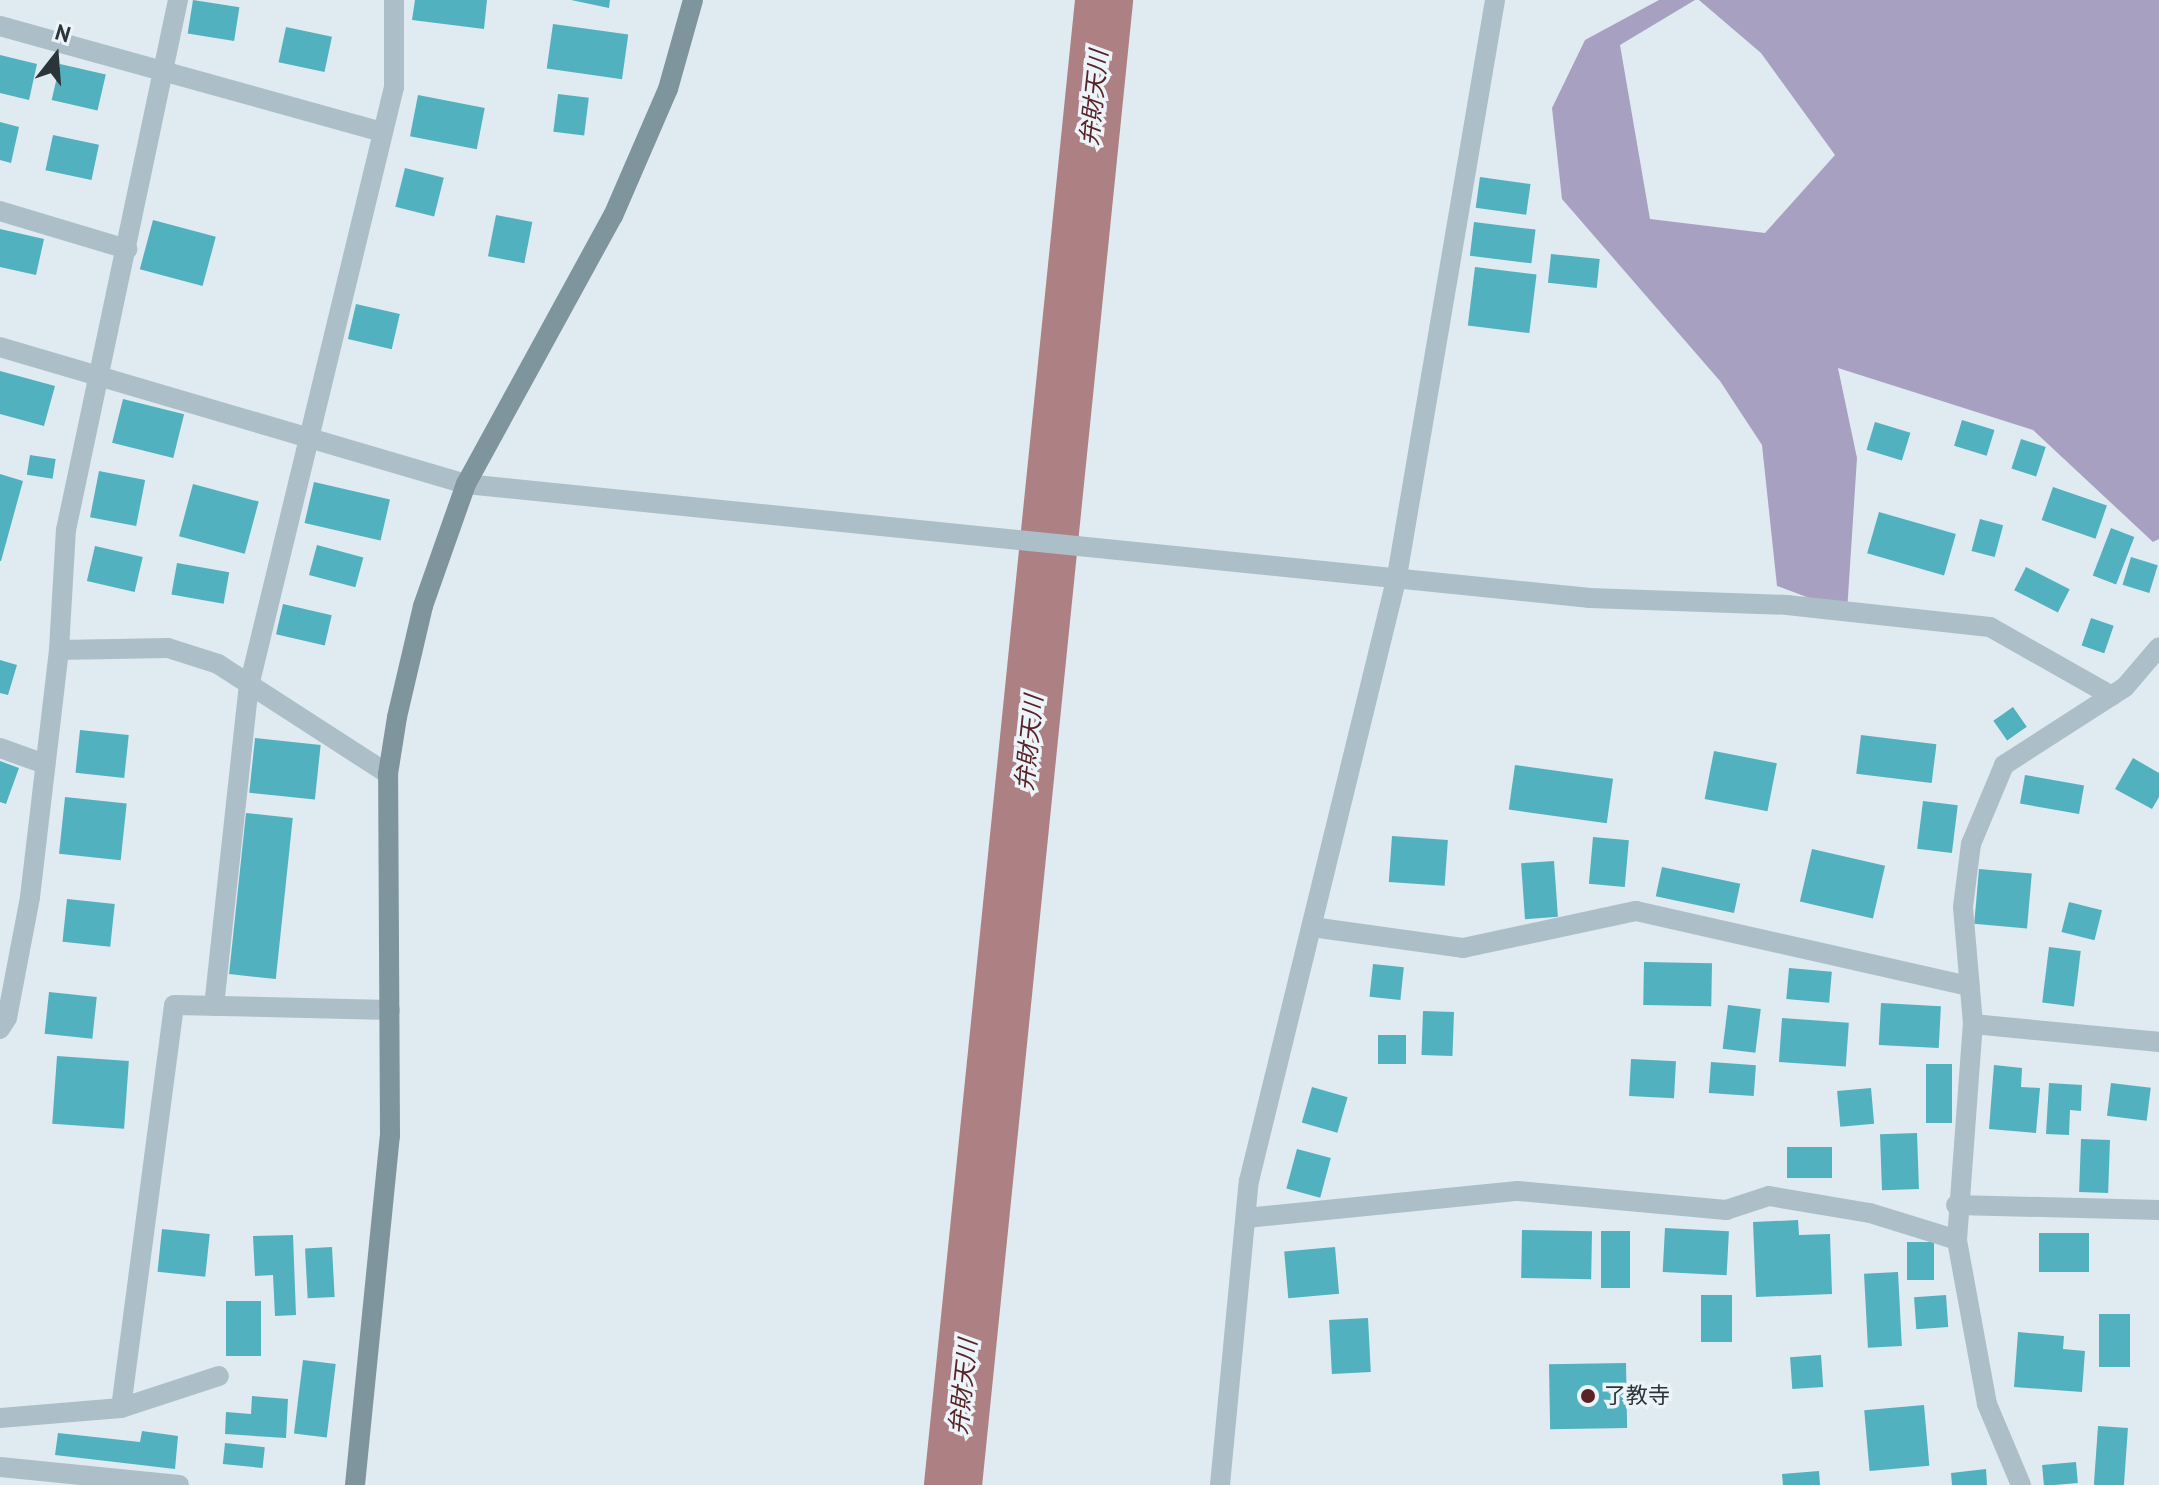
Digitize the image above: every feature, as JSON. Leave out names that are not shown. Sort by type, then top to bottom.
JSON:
[{"type":"street","points":[[0,1029],[9,954],[45,764],[59,650],[66,530],[101,377],[178,0]]},
{"type":"street","points":[[214,1006],[249,686],[394,87],[394,0]]},
{"type":"street","points":[[355,1485],[390,1136],[388,774],[423,606],[466,484],[613,216],[668,89],[693,0]]},
{"type":"street","points":[[1220,1485],[1249,1181],[1397,576],[1495,0]]},
{"type":"street","points":[[0,26],[382,132]]},
{"type":"street","points":[[0,211],[127,249]]},
{"type":"street","points":[[0,347],[466,484],[1397,576],[1590,598],[1787,605],[1990,627],[2112,696]]},
{"type":"street","points":[[2021,1485],[1987,1404],[1957,1240],[1956,1205],[1973,1024],[1963,907],[1971,844],[2004,765],[2112,696],[2159,647]]},
{"type":"street","points":[[59,650],[168,648],[218,664],[388,774]]},
{"type":"street","points":[[0,748],[45,764]]},
{"type":"street","points":[[1312,927],[1463,948],[1636,911],[1970,986]]},
{"type":"street","points":[[121,1408],[174,1005],[390,1010]]},
{"type":"street","points":[[1973,1024],[2159,1042]]},
{"type":"street","points":[[1246,1218],[1518,1191],[1726,1210],[1769,1196],[1870,1213],[1957,1240]]},
{"type":"street","points":[[1956,1205],[2159,1210]]},
{"type":"street","points":[[0,1418],[121,1408],[219,1376]]},
{"type":"street","points":[[0,1467],[179,1485]]},
{"type":"shaded area","points":[[1659,0],[1695,0],[1620,45],[1650,219],[1765,233],[1835,155],[1761,53],[1699,0],[2159,0],[2159,539],[2153,542],[2033,430],[1838,368],[1857,458],[1847,612],[1777,586],[1762,445],[1720,381],[1562,199],[1552,108],[1585,40]]},
{"type":"building","points":[[193,0],[239,7],[234,41],[188,34]]},
{"type":"building","points":[[415,0],[487,0],[484,29],[412,20]]},
{"type":"building","points":[[571,0],[610,0],[609,8]]},
{"type":"building","points":[[553,24],[628,35],[622,79],[547,69]]},
{"type":"building","points":[[286,27],[332,37],[324,72],[279,62]]},
{"type":"building","points":[[0,55],[37,64],[29,100],[0,93]]},
{"type":"building","points":[[60,64],[106,75],[97,111],[52,100]]},
{"type":"building","points":[[558,94],[589,98],[584,135],[553,132]]},
{"type":"building","points":[[418,95],[485,108],[477,149],[410,136]]},
{"type":"building","points":[[0,122],[19,127],[11,163],[0,160]]},
{"type":"building","points":[[53,135],[99,145],[91,180],[46,170]]},
{"type":"building","points":[[405,168],[444,178],[434,216],[395,207]]},
{"type":"building","points":[[1480,177],[1531,184],[1526,215],[1476,208]]},
{"type":"building","points":[[496,215],[532,222],[524,263],[488,256]]},
{"type":"building","points":[[153,220],[216,237],[203,286],[140,269]]},
{"type":"building","points":[[1474,222],[1536,230],[1531,263],[1470,256]]},
{"type":"building","points":[[0,229],[44,239],[36,275],[0,267]]},
{"type":"building","points":[[1551,254],[1600,259],[1597,288],[1548,283]]},
{"type":"building","points":[[1475,267],[1537,275],[1529,333],[1468,326]]},
{"type":"building","points":[[356,304],[400,314],[392,349],[348,339]]},
{"type":"building","points":[[0,371],[55,386],[44,426],[0,414]]},
{"type":"building","points":[[123,399],[184,414],[173,458],[112,443]]},
{"type":"building","points":[[1962,420],[1995,430],[1987,456],[1954,446]]},
{"type":"building","points":[[1875,422],[1910,433],[1902,461],[1867,450]]},
{"type":"building","points":[[2021,439],[2046,447],[2036,477],[2011,468]]},
{"type":"building","points":[[30,455],[56,459],[53,479],[27,475]]},
{"type":"building","points":[[99,471],[145,480],[136,526],[90,517]]},
{"type":"building","points":[[0,474],[23,481],[1,561],[0,561]]},
{"type":"building","points":[[314,482],[390,500],[381,540],[305,523]]},
{"type":"building","points":[[193,484],[259,502],[245,554],[179,536]]},
{"type":"building","points":[[2053,487],[2107,506],[2095,539],[2042,520]]},
{"type":"building","points":[[1879,512],[1956,534],[1944,575],[1867,553]]},
{"type":"building","points":[[1980,519],[2003,525],[1995,557],[1971,551]]},
{"type":"building","points":[[2111,528],[2134,537],[2116,585],[2093,576]]},
{"type":"building","points":[[317,545],[363,557],[355,587],[309,575]]},
{"type":"building","points":[[95,546],[143,557],[135,592],[87,581]]},
{"type":"building","points":[[2131,557],[2158,565],[2149,593],[2123,585]]},
{"type":"building","points":[[177,563],[229,572],[224,604],[171,595]]},
{"type":"building","points":[[2026,567],[2070,589],[2058,612],[2014,590]]},
{"type":"building","points":[[283,604],[332,615],[325,645],[276,634]]},
{"type":"building","points":[[2091,618],[2114,626],[2104,653],[2082,645]]},
{"type":"building","points":[[0,660],[17,665],[8,695],[0,693]]},
{"type":"building","points":[[2013,707],[2027,727],[2007,740],[1993,721]]},
{"type":"building","points":[[80,730],[129,735],[124,778],[76,773]]},
{"type":"building","points":[[1861,735],[1936,744],[1932,783],[1856,774]]},
{"type":"building","points":[[255,738],[321,745],[315,800],[249,793]]},
{"type":"building","points":[[1714,751],[1777,763],[1767,811],[1705,799]]},
{"type":"building","points":[[2133,758],[2159,773],[2159,797],[2152,809],[2115,789]]},
{"type":"building","points":[[0,761],[19,768],[6,804],[0,802]]},
{"type":"building","points":[[1515,765],[1613,779],[1607,823],[1509,810]]},
{"type":"building","points":[[2025,775],[2084,785],[2079,814],[2020,804]]},
{"type":"building","points":[[65,797],[127,803],[121,860],[59,854]]},
{"type":"building","points":[[1923,801],[1958,805],[1952,853],[1917,849]]},
{"type":"building","points":[[246,813],[293,818],[276,979],[229,974]]},
{"type":"building","points":[[1392,836],[1448,840],[1445,886],[1389,882]]},
{"type":"building","points":[[1593,837],[1629,840],[1625,887],[1589,884]]},
{"type":"building","points":[[1812,849],[1885,866],[1873,918],[1800,902]]},
{"type":"building","points":[[1554,861],[1558,917],[1525,919],[1521,863]]},
{"type":"building","points":[[1662,867],[1740,884],[1734,913],[1656,896]]},
{"type":"building","points":[[1979,869],[2032,874],[2027,928],[1974,924]]},
{"type":"building","points":[[67,899],[115,904],[110,947],[63,942]]},
{"type":"building","points":[[2069,902],[2102,910],[2094,940],[2062,932]]},
{"type":"building","points":[[2049,947],[2081,951],[2074,1006],[2042,1003]]},
{"type":"building","points":[[1644,962],[1712,963],[1711,1006],[1643,1005]]},
{"type":"building","points":[[1373,964],[1404,967],[1400,1000],[1370,997]]},
{"type":"building","points":[[1789,968],[1832,972],[1829,1003],[1786,999]]},
{"type":"building","points":[[49,992],[97,997],[92,1039],[45,1034]]},
{"type":"building","points":[[1881,1003],[1941,1006],[1939,1048],[1879,1045]]},
{"type":"building","points":[[1728,1005],[1761,1009],[1755,1053],[1723,1049]]},
{"type":"building","points":[[1423,1011],[1454,1012],[1452,1056],[1421,1055]]},
{"type":"building","points":[[1782,1018],[1849,1023],[1846,1067],[1779,1062]]},
{"type":"building","points":[[1378,1035],[1406,1035],[1406,1064],[1378,1064]]},
{"type":"building","points":[[57,1056],[129,1061],[124,1129],[52,1124]]},
{"type":"building","points":[[1631,1059],[1676,1061],[1674,1098],[1629,1096]]},
{"type":"building","points":[[1711,1062],[1756,1065],[1754,1096],[1709,1093]]},
{"type":"building","points":[[1926,1064],[1952,1064],[1952,1123],[1926,1123]]},
{"type":"building","points":[[1994,1065],[2022,1068],[2021,1087],[2040,1088],[2036,1133],[1989,1129]]},
{"type":"building","points":[[2049,1083],[2082,1085],[2081,1111],[2070,1110],[2069,1135],[2046,1134]]},
{"type":"building","points":[[2111,1083],[2151,1088],[2147,1121],[2107,1116]]},
{"type":"building","points":[[1312,1087],[1348,1097],[1337,1133],[1302,1123]]},
{"type":"building","points":[[1871,1088],[1874,1124],[1840,1127],[1837,1091]]},
{"type":"building","points":[[1917,1133],[1919,1189],[1882,1190],[1880,1134]]},
{"type":"building","points":[[2081,1139],[2110,1140],[2108,1193],[2079,1192]]},
{"type":"building","points":[[1787,1147],[1832,1147],[1832,1178],[1787,1178]]},
{"type":"building","points":[[1297,1149],[1331,1158],[1320,1198],[1286,1189]]},
{"type":"building","points":[[1798,1220],[1799,1235],[1830,1234],[1832,1294],[1756,1297],[1753,1222]]},
{"type":"building","points":[[1665,1228],[1729,1231],[1727,1275],[1663,1272]]},
{"type":"building","points":[[162,1229],[210,1234],[205,1277],[158,1272]]},
{"type":"building","points":[[1522,1230],[1592,1231],[1591,1279],[1521,1278]]},
{"type":"building","points":[[1601,1231],[1630,1231],[1630,1288],[1601,1288]]},
{"type":"building","points":[[2039,1233],[2089,1233],[2089,1272],[2039,1272]]},
{"type":"building","points":[[293,1235],[296,1315],[275,1316],[273,1275],[255,1276],[253,1236]]},
{"type":"building","points":[[1907,1242],[1934,1242],[1934,1280],[1907,1280]]},
{"type":"building","points":[[332,1247],[335,1297],[308,1298],[305,1248]]},
{"type":"building","points":[[1335,1247],[1339,1294],[1288,1298],[1284,1251]]},
{"type":"building","points":[[1898,1272],[1902,1346],[1868,1348],[1864,1274]]},
{"type":"building","points":[[1701,1295],[1732,1295],[1732,1342],[1701,1342]]},
{"type":"building","points":[[1946,1295],[1948,1327],[1916,1329],[1914,1297]]},
{"type":"building","points":[[226,1301],[261,1301],[261,1356],[226,1356]]},
{"type":"building","points":[[2099,1314],[2130,1314],[2130,1367],[2099,1367]]},
{"type":"building","points":[[1368,1318],[1371,1372],[1332,1374],[1329,1320]]},
{"type":"building","points":[[2018,1332],[2064,1336],[2063,1349],[2085,1351],[2082,1392],[2014,1387]]},
{"type":"building","points":[[1821,1355],[1823,1387],[1792,1389],[1790,1357]]},
{"type":"building","points":[[303,1360],[336,1364],[327,1437],[294,1433]]},
{"type":"building","name":"了教寺","points":[[1626,1363],[1627,1428],[1550,1429],[1549,1364]]},
{"type":"building","points":[[252,1396],[288,1399],[286,1438],[225,1434],[226,1412],[251,1414]]},
{"type":"building","points":[[1924,1405],[1929,1466],[1870,1471],[1864,1410]]},
{"type":"building","points":[[2098,1426],[2128,1428],[2124,1485],[2094,1485]]},
{"type":"building","points":[[142,1431],[178,1436],[175,1469],[55,1455],[58,1433],[140,1442]]},
{"type":"building","points":[[225,1443],[265,1447],[263,1468],[223,1464]]},
{"type":"building","points":[[2076,1462],[2078,1483],[2044,1485],[2042,1465]]},
{"type":"building","points":[[1986,1469],[1987,1485],[1952,1485],[1951,1473]]},
{"type":"building","points":[[1819,1471],[1820,1485],[1783,1485],[1782,1474]]},
{"type":"waterway","name":"弁財天川","points":[[953,1485],[1104,0]]},
{"type":"place","name":"了教寺","points":[[1588,1396]]}]
